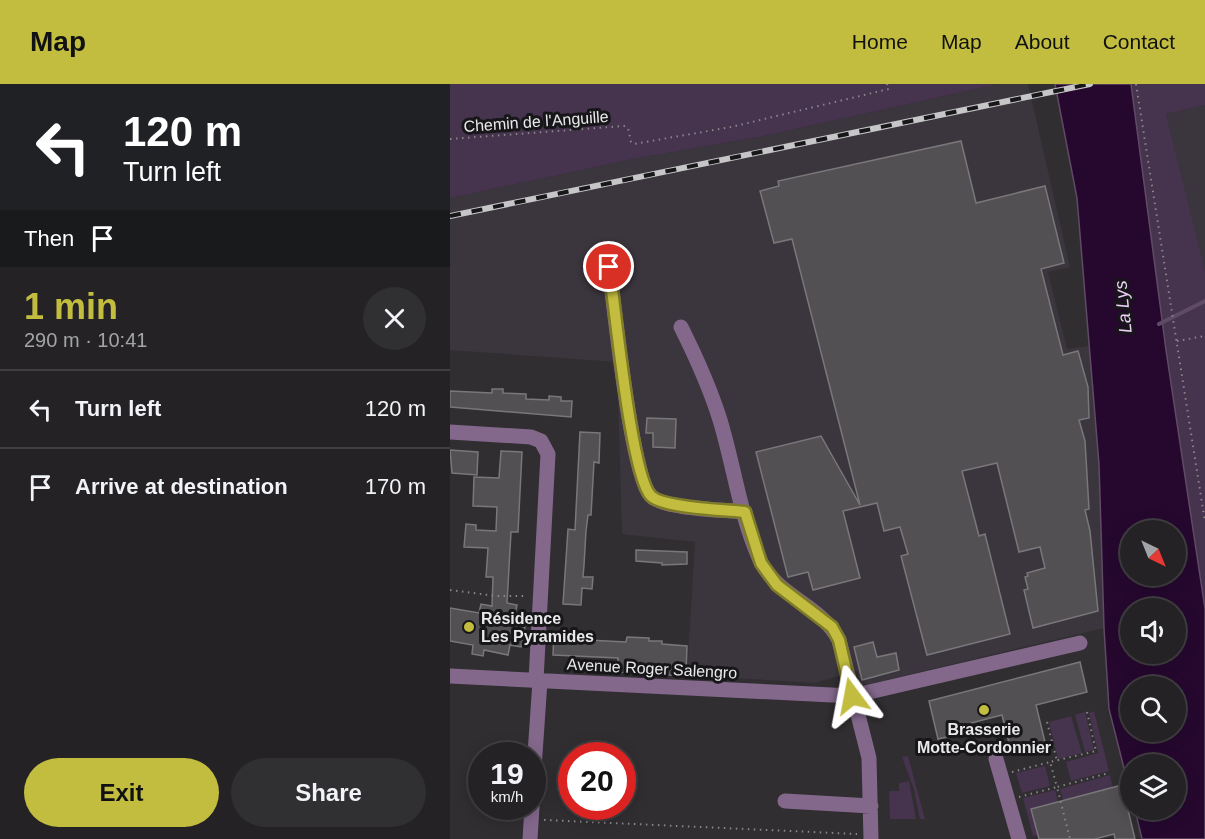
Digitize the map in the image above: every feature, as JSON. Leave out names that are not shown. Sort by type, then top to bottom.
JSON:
[{"type":"street","points":[[609,267],[633,440],[642,482],[651,496],[664,502],[745,512]]},
{"type":"street","points":[[681,327],[698,361],[720,420],[761,563],[777,585],[832,627],[839,640],[869,758],[871,837]]},
{"type":"street","points":[[450,432],[531,437],[544,445],[549,466],[540,598],[535,742]]},
{"type":"street","name":"Avenue Roger Salengro","points":[[450,676],[852,696],[1080,643]]},
{"type":"street","points":[[996,759],[1019,839]]},
{"type":"street","points":[[785,801],[871,806]]},
{"type":"street","points":[[530,839],[531,820]]},
{"type":"path","name":"Chemin de l'Anguille","points":[[450,139],[624,126],[630,132],[631,142],[634,144],[788,114],[889,89],[887,84]]},
{"type":"path","points":[[1136,84],[1205,522]]},
{"type":"path","points":[[1177,340],[1205,336]]},
{"type":"path","points":[[450,590],[496,596],[504,594],[540,598]]},
{"type":"path","points":[[1006,774],[1096,751],[1087,712]]},
{"type":"path","points":[[1047,722],[1057,761]]},
{"type":"path","points":[[1050,762],[1070,839]]},
{"type":"path","points":[[1013,798],[1109,773]]},
{"type":"path","points":[[546,814],[871,837]]},
{"type":"shaded area","points":[[450,84],[999,84],[764,136],[633,159],[450,198]]},
{"type":"shaded area","points":[[999,84],[1028,84],[1070,267],[1048,272],[1067,349],[1089,346],[1099,464],[1104,628],[861,686],[857,671],[814,683],[687,675],[695,542],[622,534],[617,362],[450,350],[450,198],[633,159],[764,136]]},
{"type":"shaded area","points":[[1131,84],[1205,84],[1205,105],[1166,114],[1205,272],[1205,609],[1166,350]]},
{"type":"shaded area","points":[[1205,105],[1205,272],[1203,272],[1166,113]]},
{"type":"shaded area","points":[[1094,711],[1109,771],[1071,781],[1066,762],[1098,753],[1089,713]]},
{"type":"shaded area","points":[[1085,712],[1094,750],[1085,752],[1075,715]]},
{"type":"shaded area","points":[[1071,716],[1082,753],[1058,759],[1049,722]]},
{"type":"shaded area","points":[[908,756],[925,819],[920,819],[914,790],[902,757]]},
{"type":"shaded area","points":[[1045,766],[1050,786],[1022,793],[1016,773]]},
{"type":"shaded area","points":[[1110,775],[1113,788],[1064,800],[1073,839],[1060,789]]},
{"type":"shaded area","points":[[909,781],[916,819],[890,819],[889,791],[899,791],[899,783]]},
{"type":"shaded area","points":[[1055,790],[1058,802],[1031,809],[1038,835],[1033,836],[1023,798]]},
{"type":"water","name":"La Lys","points":[[1055,84],[1131,84],[1166,350],[1205,609],[1205,839],[1142,839],[1137,820],[1186,820],[1186,754],[1120,754],[1109,709],[1099,464],[1077,198]]},
{"type":"building","points":[[961,141],[976,203],[1045,186],[1064,263],[1041,269],[1063,355],[1078,351],[1088,387],[1089,418],[1079,420],[1085,441],[1089,509],[1085,510],[1090,531],[1098,611],[1033,628],[1024,590],[1028,589],[1025,577],[1028,576],[1027,573],[1045,568],[1040,547],[1019,552],[997,463],[962,471],[979,536],[985,534],[1010,634],[927,655],[901,556],[908,554],[900,527],[884,531],[877,503],[843,511],[860,578],[813,590],[808,572],[788,577],[756,452],[821,436],[860,505],[792,239],[774,243],[760,191],[779,186],[778,181]]},
{"type":"building","points":[[492,389],[503,389],[503,393],[526,394],[526,399],[549,400],[549,396],[561,397],[561,401],[572,401],[571,417],[450,407],[450,391],[492,393]]},
{"type":"building","points":[[647,418],[676,419],[675,448],[653,447],[653,433],[646,433]]},
{"type":"building","points":[[580,432],[600,433],[599,463],[594,462],[591,515],[588,515],[583,577],[593,577],[592,589],[582,588],[581,605],[563,604],[568,529],[575,530]]},
{"type":"building","points":[[450,450],[478,452],[477,475],[452,473]]},
{"type":"building","points":[[501,451],[522,452],[518,532],[511,532],[507,603],[517,605],[515,614],[527,616],[521,647],[510,645],[508,655],[484,650],[483,656],[472,654],[473,645],[450,641],[450,608],[479,613],[481,604],[492,606],[493,577],[486,577],[488,548],[464,547],[466,524],[476,525],[476,530],[496,531],[497,507],[473,506],[474,477],[499,478]]},
{"type":"building","points":[[636,550],[687,552],[687,564],[662,565],[662,563],[636,561]]},
{"type":"building","points":[[554,631],[588,635],[588,640],[626,642],[627,637],[649,638],[649,641],[662,641],[662,644],[687,646],[686,676],[617,672],[618,658],[553,655]]},
{"type":"building","points":[[873,642],[877,657],[896,653],[899,670],[862,680],[854,647]]},
{"type":"building","name":"Brasserie Motte-Cordonnier","points":[[1080,662],[1087,692],[1036,705],[1045,742],[1011,751],[1002,715],[971,723],[973,731],[938,739],[929,701]]},
{"type":"building","points":[[1120,786],[1120,820],[1130,820],[1135,839],[1115,839],[1114,834],[1095,839],[1039,839],[1031,809]]},
{"type":"waterway","points":[[1159,324],[1205,301]]},
{"type":"railway","points":[[450,216],[1090,84]]},
{"type":"place","name":"Résidence Les Pyramides","points":[[469,627]]},
{"type":"place","name":"Brasserie Motte-Cordonnier","points":[[984,710]]},
{"type":"route","points":[[609,267],[633,440],[642,482],[651,496],[664,502],[745,512],[761,563],[777,585],[832,627],[839,640],[852,696]]}]
